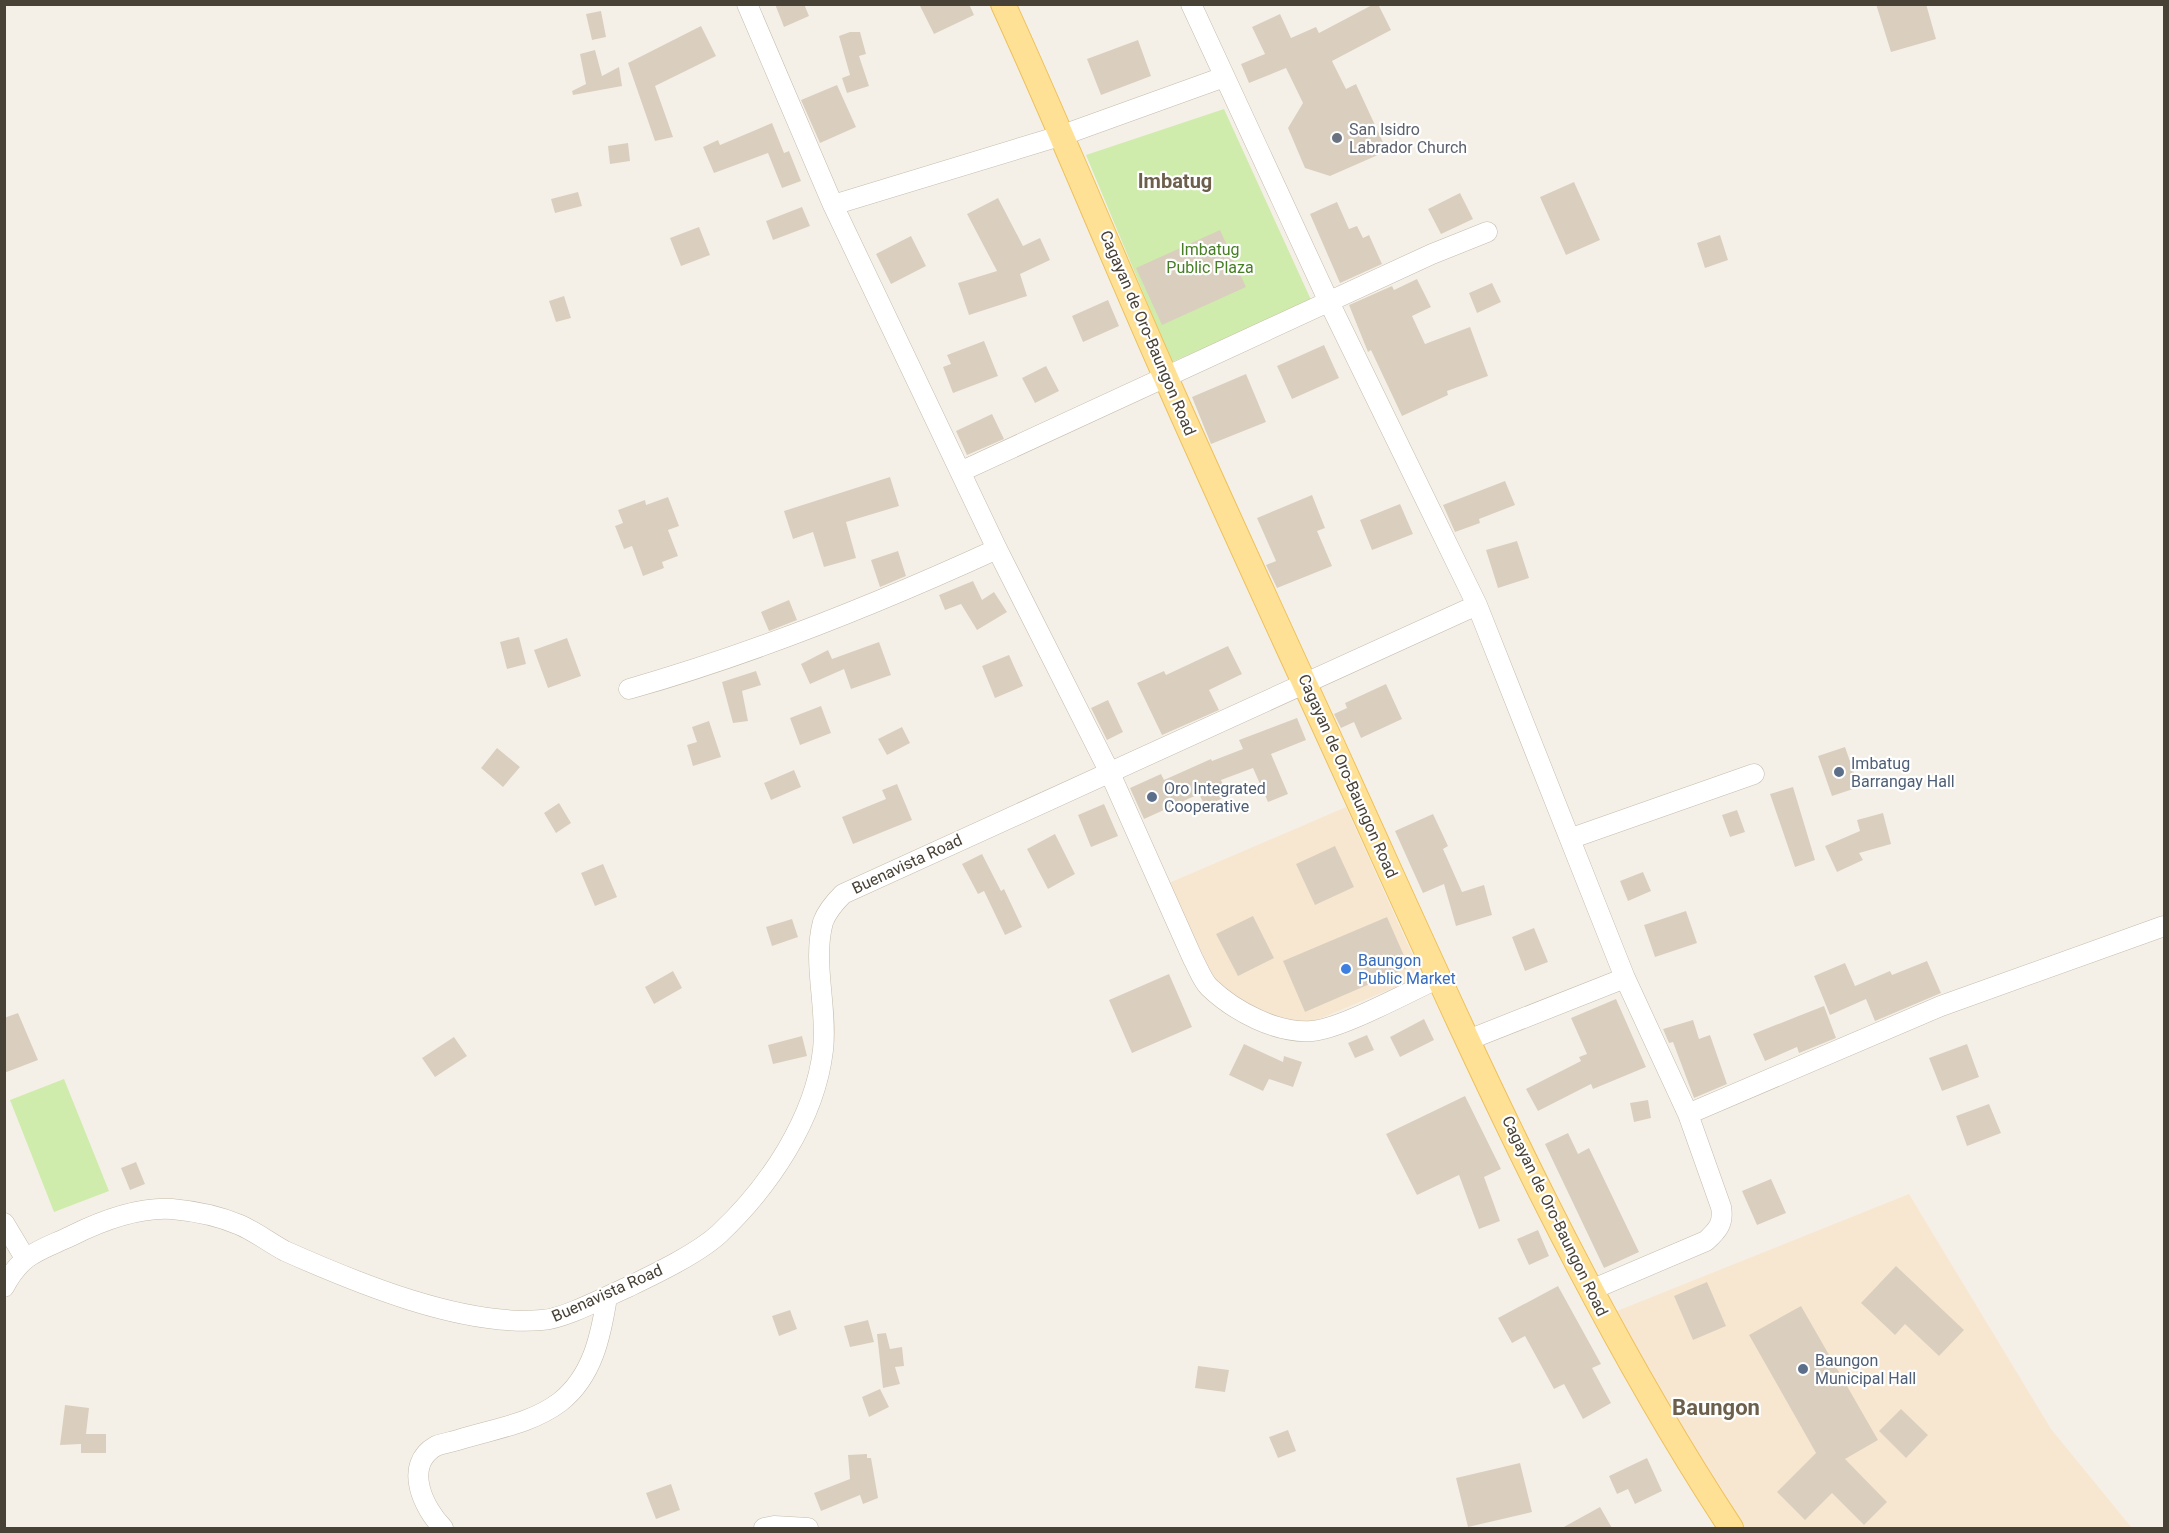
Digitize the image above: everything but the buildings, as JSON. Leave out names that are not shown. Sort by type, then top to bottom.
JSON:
[{"type":"main road","name":"Cagayan de Oro-Baungon Road","points":[[1003,4],[1063,135],[1165,377],[1468,1040],[1614,1335],[1675,1442],[1731,1528]]},
{"type":"street","points":[[747,4],[833,205],[962,471],[997,549],[1109,771],[1193,959],[1208,986],[1232,1006],[1276,1027],[1313,1031],[1343,1022],[1439,978]]},
{"type":"street","points":[[1191,4],[1329,302],[1477,604],[1572,838],[1625,978],[1688,1114],[1721,1207],[1719,1230],[1706,1241],[1591,1290]]},
{"type":"street","points":[[833,205],[1063,135],[1224,77]]},
{"type":"street","points":[[962,471],[1487,232]]},
{"type":"street","points":[[629,689],[704,668],[879,602],[997,549]]},
{"type":"street","name":"Buenavista Road","points":[[4,1287],[17,1264],[80,1231],[135,1212],[170,1209],[202,1214],[239,1225],[284,1250],[413,1301],[505,1321],[545,1320],[607,1297],[658,1272],[718,1235],[765,1181],[795,1138],[818,1081],[823,1047],[821,943],[824,922],[829,909],[843,894],[1477,604]]},
{"type":"street","points":[[1572,838],[1754,774]]},
{"type":"street","points":[[1688,1114],[1941,1006],[2164,926]]},
{"type":"street","points":[[1468,1040],[1625,978]]},
{"type":"street","points":[[4,1223],[26,1258]]},
{"type":"street","points":[[443,1528],[429,1514],[420,1490],[419,1473],[423,1459],[436,1446],[537,1418],[562,1400],[586,1371],[599,1343],[607,1297]]},
{"type":"street","points":[[764,1528],[774,1526],[808,1528]]},
{"type":"shaded area","points":[[1346,807],[1422,976],[1312,1022],[1276,1018],[1244,1003],[1213,977],[1169,883]]},
{"type":"shaded area","points":[[1909,1194],[2051,1429],[2132,1528],[1741,1528],[1612,1313]]},
{"type":"green space","name":"Imbatug Public Plaza","points":[[1224,109],[1312,302],[1172,362],[1086,155]]},
{"type":"green space","points":[[64,1079],[109,1191],[54,1212],[10,1100]]},
{"type":"place","name":"San Isidro Labrador Church","points":[[1337,138]]},
{"type":"place","name":"Imbatug Barrangay Hall","points":[[1839,772]]},
{"type":"place","name":"Oro Integrated Cooperative","points":[[1152,797]]},
{"type":"place","name":"Baungon Public Market","points":[[1346,969]]},
{"type":"place","name":"Baungon Municipal Hall","points":[[1803,1369]]},
{"type":"district","name":"Imbatug","points":[[1175,181]]},
{"type":"district","name":"Baungon","points":[[1716,1407]]}]
